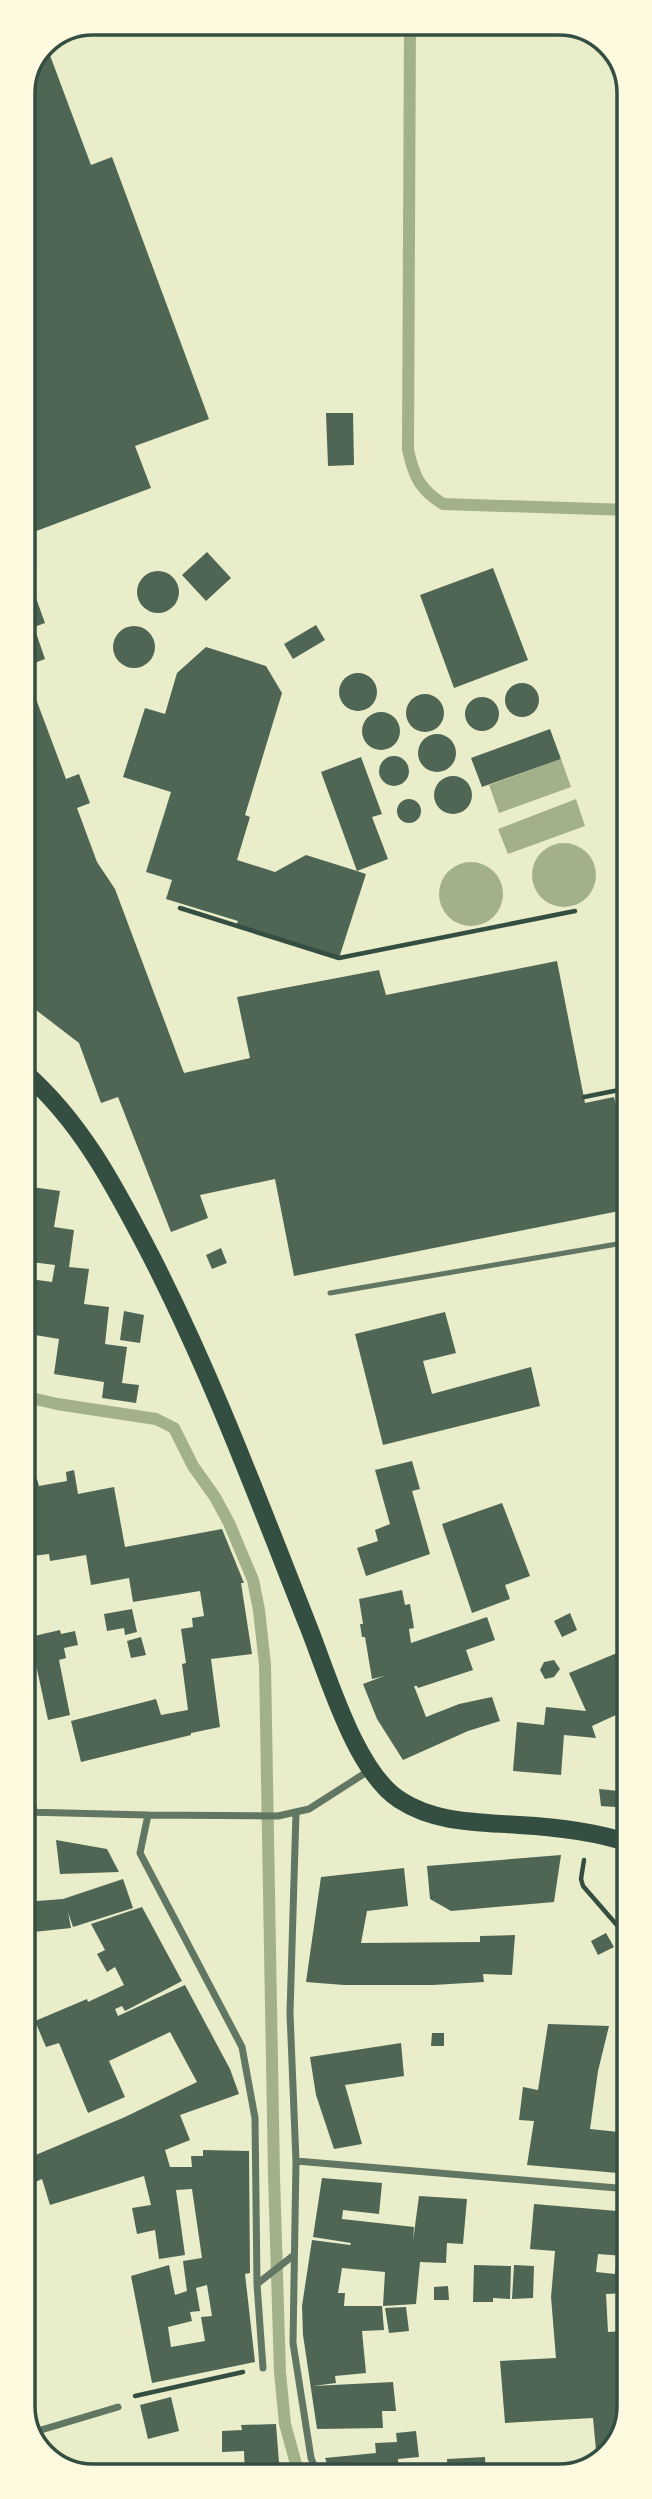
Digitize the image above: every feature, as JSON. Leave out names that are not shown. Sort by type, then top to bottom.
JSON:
[{"type":"main road","points":[[35,1083],[66,1114],[106,1170],[169,1292],[212,1386],[346,1721],[370,1770],[393,1796],[434,1815],[466,1822],[578,1829],[617,1840]]},
{"type":"street","points":[[35,1812],[278,1816],[309,1809],[370,1770]]},
{"type":"street","points":[[296,1813],[290,2014],[296,2161],[292,2304],[294,2364],[313,2464]]},
{"type":"street","points":[[148,1815],[140,1853],[242,2046],[255,2118],[257,2284],[263,2368]]},
{"type":"street","points":[[296,2161],[617,2188]]},
{"type":"street","points":[[257,2284],[294,2255]]},
{"type":"street","points":[[40,2430],[118,2407]]},
{"type":"lane","points":[[330,1293],[617,1244]]},
{"type":"path","points":[[180,908],[339,958],[575,911]]},
{"type":"path","points":[[584,1097],[617,1090]]},
{"type":"path","points":[[584,1859],[581,1879],[583,1886],[617,1925]]},
{"type":"path","points":[[118,2407],[125,2398],[263,2368]]},
{"type":"shaded area","points":[[561,759],[571,787],[499,813],[489,785]]},
{"type":"shaded area","points":[[576,799],[585,826],[508,854],[498,829]]},
{"type":"shaded area","points":[[564,843],[582,849],[590,857],[596,875],[590,893],[582,901],[564,907],[546,901],[538,893],[532,875],[538,857],[546,849]]},
{"type":"shaded area","points":[[471,862],[489,868],[497,876],[503,894],[497,912],[489,920],[471,926],[453,920],[445,912],[439,894],[445,876],[453,868]]},
{"type":"building","points":[[50,55],[91,165],[112,157],[209,419],[135,446],[151,488],[35,532],[35,93],[39,71]]},
{"type":"building","points":[[326,413],[353,413],[354,465],[328,466]]},
{"type":"building","points":[[207,552],[231,578],[206,601],[182,575]]},
{"type":"building","points":[[493,568],[528,660],[454,688],[420,595]]},
{"type":"building","points":[[158,571],[173,577],[179,592],[173,607],[158,613],[143,607],[137,592],[143,577]]},
{"type":"building","points":[[35,595],[45,623],[35,627]]},
{"type":"building","points":[[316,625],[325,640],[293,659],[284,644]]},
{"type":"building","points":[[134,626],[149,632],[155,647],[149,662],[134,668],[119,662],[113,647],[119,632]]},
{"type":"building","points":[[35,630],[45,659],[35,663]]},
{"type":"building","points":[[206,647],[266,666],[282,693],[245,815],[250,817],[237,860],[275,872],[306,855],[366,874],[339,958],[236,926],[238,921],[166,899],[172,880],[146,872],[171,792],[123,777],[145,708],[165,714],[177,673]]},
{"type":"building","points":[[358,673],[371,679],[377,692],[371,705],[358,711],[345,705],[339,692],[345,679]]},
{"type":"building","points":[[522,683],[534,688],[539,700],[534,712],[522,717],[510,712],[505,700],[510,688]]},
{"type":"building","points":[[425,694],[438,700],[444,713],[438,726],[425,732],[412,726],[406,713],[412,700]]},
{"type":"building","points":[[35,696],[66,779],[79,774],[90,803],[77,808],[97,862],[115,889],[184,1073],[250,1058],[237,997],[379,970],[386,995],[557,961],[585,1103],[614,1097],[617,1109],[617,1211],[294,1276],[275,1179],[200,1195],[208,1218],[171,1232],[118,1097],[101,1103],[79,1043],[35,1009]]},
{"type":"building","points":[[482,697],[494,702],[499,714],[494,726],[482,731],[470,726],[465,714],[470,702]]},
{"type":"building","points":[[381,712],[394,718],[400,731],[394,744],[381,750],[368,744],[362,731],[368,718]]},
{"type":"building","points":[[550,729],[561,759],[482,787],[471,758]]},
{"type":"building","points":[[437,734],[450,740],[456,753],[450,766],[437,772],[424,766],[418,753],[424,740]]},
{"type":"building","points":[[394,756],[405,760],[409,771],[405,782],[394,786],[383,782],[379,771],[383,760]]},
{"type":"building","points":[[361,757],[382,814],[372,817],[388,859],[357,871],[321,772]]},
{"type":"building","points":[[453,776],[466,782],[472,795],[466,808],[453,814],[440,808],[434,795],[440,782]]},
{"type":"building","points":[[409,799],[418,802],[421,811],[418,820],[409,823],[400,820],[397,811],[400,802]]},
{"type":"building","points":[[35,1187],[60,1191],[54,1227],[74,1230],[69,1267],[89,1269],[84,1304],[109,1307],[105,1344],[127,1347],[122,1383],[139,1385],[136,1403],[102,1398],[104,1382],[54,1374],[59,1339],[35,1335],[35,1280],[52,1282],[55,1265],[35,1262]]},
{"type":"building","points":[[221,1248],[227,1263],[212,1269],[206,1255]]},
{"type":"building","points":[[124,1311],[144,1315],[140,1343],[120,1340]]},
{"type":"building","points":[[445,1312],[456,1353],[423,1361],[432,1394],[531,1367],[540,1406],[383,1445],[355,1334]]},
{"type":"building","points":[[412,1461],[420,1489],[412,1491],[430,1554],[366,1576],[357,1548],[378,1541],[375,1530],[390,1524],[375,1470]]},
{"type":"building","points":[[74,1470],[78,1494],[114,1487],[125,1547],[222,1529],[244,1583],[241,1583],[252,1654],[211,1659],[220,1727],[81,1762],[71,1721],[156,1699],[161,1715],[188,1710],[181,1629],[193,1627],[192,1618],[204,1616],[200,1591],[133,1602],[129,1578],[91,1585],[86,1555],[50,1561],[49,1554],[35,1556],[35,1479],[39,1486],[67,1481],[66,1472]]},
{"type":"building","points":[[502,1503],[530,1576],[505,1585],[510,1599],[472,1613],[442,1524]]},
{"type":"building","points":[[402,1590],[405,1605],[410,1604],[414,1628],[409,1629],[411,1643],[487,1617],[495,1640],[466,1650],[473,1670],[418,1688],[414,1686],[426,1717],[459,1704],[492,1697],[500,1721],[468,1731],[403,1760],[377,1719],[363,1684],[384,1676],[372,1679],[365,1637],[362,1637],[359,1599]]},
{"type":"building","points":[[132,1609],[137,1632],[125,1635],[124,1628],[107,1631],[104,1614]]},
{"type":"building","points":[[570,1613],[577,1630],[562,1637],[554,1621]]},
{"type":"building","points":[[60,1630],[61,1634],[75,1631],[78,1645],[64,1648],[66,1658],[59,1660],[70,1715],[48,1720],[35,1660],[35,1636]]},
{"type":"building","points":[[141,1637],[146,1655],[131,1658],[127,1641]]},
{"type":"building","points":[[617,1653],[617,1715],[592,1726],[596,1738],[564,1735],[561,1775],[513,1771],[517,1722],[544,1725],[546,1707],[586,1711],[569,1673]]},
{"type":"building","points":[[554,1660],[560,1669],[554,1677],[545,1679],[540,1670],[544,1662]]},
{"type":"building","points":[[599,1789],[617,1791],[617,1807],[601,1806]]},
{"type":"building","points":[[56,1840],[107,1849],[119,1872],[60,1874]]},
{"type":"building","points":[[561,1855],[554,1902],[451,1911],[430,1899],[427,1866]]},
{"type":"building","points":[[404,1868],[408,1906],[367,1911],[361,1943],[480,1942],[480,1936],[515,1935],[512,1975],[483,1974],[484,1982],[433,1985],[344,1985],[306,1982],[321,1877]]},
{"type":"building","points":[[123,1879],[133,1908],[73,1927],[68,1912],[71,1928],[35,1932],[35,1901],[63,1899]]},
{"type":"building","points":[[142,1907],[182,1981],[125,2011],[122,2006],[115,2009],[118,2016],[185,1985],[230,2069],[239,2094],[180,2115],[190,2140],[165,2150],[170,2167],[192,2167],[191,2156],[203,2156],[203,2150],[249,2151],[250,2273],[245,2274],[255,2362],[152,2383],[131,2276],[169,2265],[175,2295],[187,2291],[183,2261],[202,2258],[192,2189],[176,2190],[185,2255],[159,2259],[155,2230],[137,2234],[132,2208],[151,2205],[144,2176],[50,2205],[42,2179],[35,2182],[35,2155],[125,2117],[197,2082],[170,2032],[109,2061],[125,2097],[88,2113],[59,2043],[46,2047],[35,2021],[87,1999],[88,2002],[124,1985],[115,1967],[107,1972],[97,1954],[105,1950],[91,1924]],"holes":[[[207,2285],[212,2316],[201,2317],[205,2341],[171,2347],[168,2327],[192,2321],[190,2312],[200,2311],[196,2288]]]},
{"type":"building","points":[[606,1933],[614,1947],[598,1955],[591,1941]]},
{"type":"building","points":[[548,2024],[609,2026],[598,2071],[590,2129],[617,2132],[617,2173],[527,2165],[534,2121],[519,2120],[523,2087],[538,2090]]},
{"type":"building","points":[[432,2033],[444,2033],[444,2046],[431,2046]]},
{"type":"building","points":[[401,2043],[404,2076],[345,2085],[362,2144],[334,2149],[316,2095],[310,2057]]},
{"type":"building","points":[[322,2178],[382,2183],[379,2214],[343,2210],[342,2219],[414,2227],[413,2241],[419,2196],[467,2199],[463,2244],[447,2243],[446,2263],[420,2262],[416,2304],[383,2306],[385,2272],[342,2268],[338,2293],[345,2293],[344,2306],[382,2306],[384,2330],[362,2331],[366,2373],[335,2376],[336,2383],[313,2386],[393,2382],[396,2411],[382,2411],[383,2428],[317,2429],[303,2335],[302,2306],[312,2240],[351,2243],[313,2237]]},
{"type":"building","points":[[534,2204],[617,2211],[617,2255],[598,2254],[596,2272],[615,2274],[617,2265],[617,2294],[606,2294],[608,2332],[617,2331],[617,2413],[611,2432],[596,2451],[593,2418],[505,2423],[500,2361],[556,2358],[551,2297],[555,2251],[530,2249]]},
{"type":"building","points":[[474,2265],[511,2266],[510,2299],[493,2298],[493,2302],[473,2302]]},
{"type":"building","points":[[514,2265],[534,2266],[533,2298],[512,2299]]},
{"type":"building","points":[[448,2286],[449,2300],[434,2300],[434,2287]]},
{"type":"building","points":[[406,2307],[409,2331],[389,2333],[385,2308]]},
{"type":"building","points":[[171,2397],[179,2431],[148,2439],[140,2405]]},
{"type":"building","points":[[276,2424],[279,2464],[245,2464],[244,2451],[222,2452],[222,2431],[242,2430],[241,2425]]},
{"type":"building","points":[[416,2431],[419,2457],[398,2459],[398,2464],[327,2464],[325,2458],[376,2453],[375,2443],[397,2442],[396,2433]]},
{"type":"building","points":[[485,2457],[485,2464],[447,2464],[447,2459]]},
{"type":"waterway","points":[[410,35],[408,450],[415,475],[428,493],[443,504],[617,510]]},
{"type":"waterway","points":[[35,1399],[156,1419],[174,1428],[193,1466],[229,1523],[253,1580],[265,1665],[280,2372],[285,2424],[296,2464]]}]
